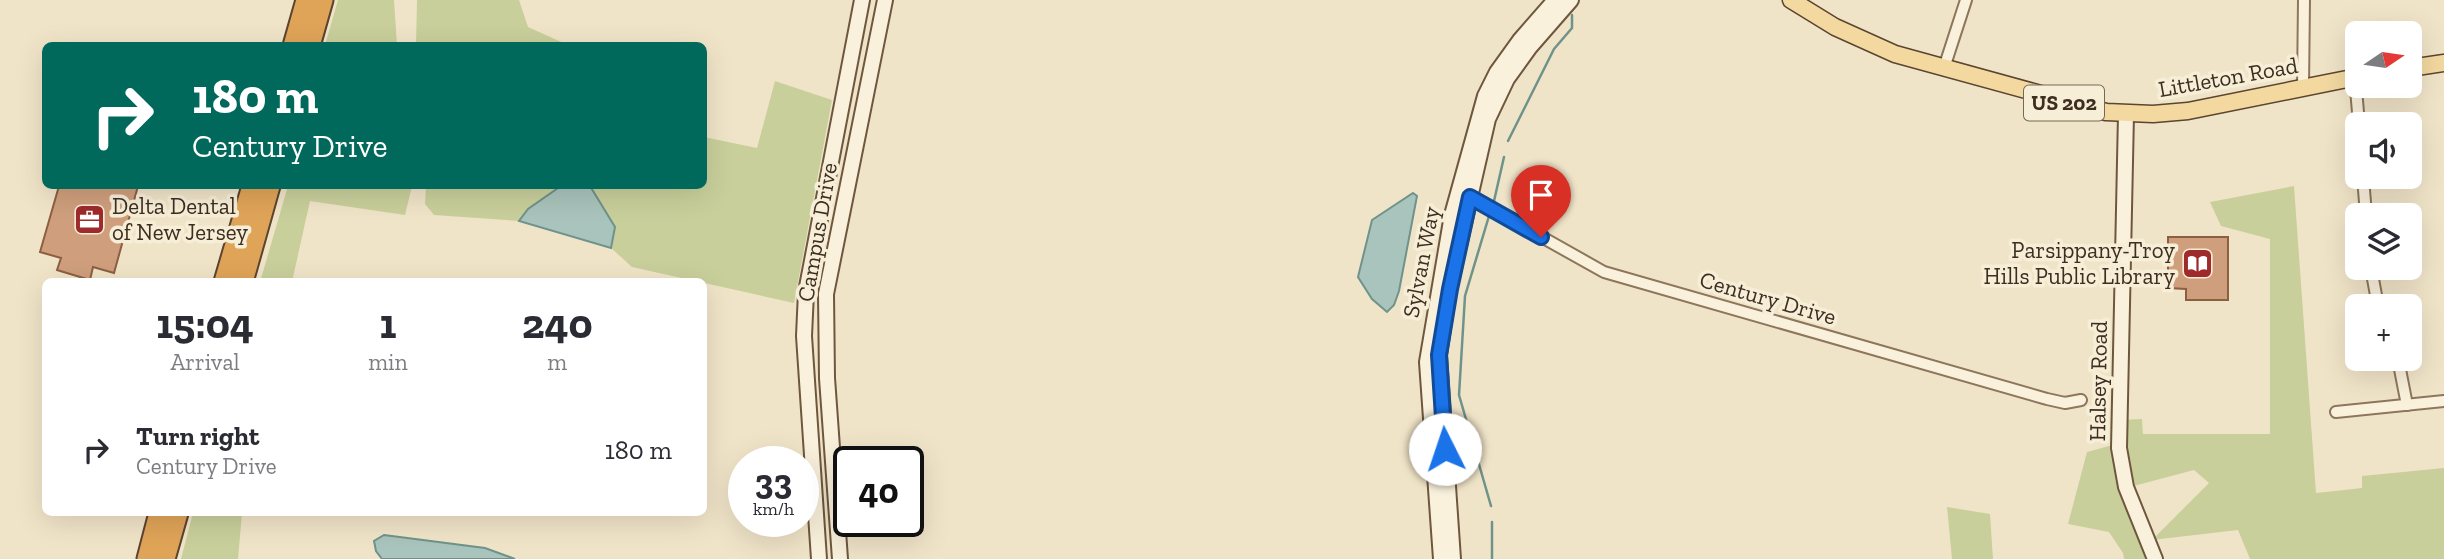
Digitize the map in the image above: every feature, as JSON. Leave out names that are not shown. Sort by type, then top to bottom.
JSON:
[{"type":"highway","points":[[294,42],[306,0]]},
{"type":"highway","points":[[311,42],[324,0]]},
{"type":"highway","points":[[226,278],[251,189]]},
{"type":"highway","points":[[244,278],[269,189]]},
{"type":"highway","points":[[147,559],[158,516]]},
{"type":"highway","points":[[165,559],[177,516]]},
{"type":"main road","name":"Littleton Road","points":[[1791,0],[1835,27],[1895,54],[2106,113],[2188,111],[2345,79]]},
{"type":"main road","points":[[2422,66],[2444,63]]},
{"type":"street","name":"Campus Drive","points":[[819,559],[805,360],[806,292],[862,0]]},
{"type":"street","name":"Campus Drive","points":[[840,559],[827,378],[827,294],[885,0]]},
{"type":"street","name":"Sylvan Way","points":[[1453,559],[1439,355],[1476,122],[1490,84],[1520,40],[1555,0]]},
{"type":"street","name":"Sylvan Way","points":[[1441,559],[1427,362],[1435,305],[1488,119],[1507,79],[1530,47],[1572,0]]},
{"type":"street","points":[[1944,68],[1966,0]]},
{"type":"street","points":[[2303,87],[2304,0]]},
{"type":"street","name":"Halsey Road","points":[[2126,114],[2119,448],[2126,487],[2155,559]]},
{"type":"street","name":"Century Drive","points":[[1465,194],[1586,264],[1617,277],[2047,400],[2065,403],[2081,400]]},
{"type":"street","points":[[2400,371],[2407,405]]},
{"type":"street","points":[[2336,412],[2444,401]]},
{"type":"green space","points":[[338,0],[394,0],[397,42],[326,42]]},
{"type":"green space","points":[[417,0],[519,0],[528,27],[561,42],[416,42]]},
{"type":"green space","points":[[775,81],[832,100],[794,303],[707,284],[707,278],[682,278],[632,267],[611,248],[615,227],[592,189],[707,189],[707,138],[757,148]]},
{"type":"green space","points":[[2294,186],[2316,493],[2362,488],[2362,476],[2444,468],[2444,559],[2250,559],[2238,530],[2152,540],[2209,483],[2194,470],[2126,488],[2156,559],[2124,559],[2109,532],[2068,524],[2087,452],[2120,443],[2120,420],[2142,419],[2143,434],[2270,434],[2270,239],[2221,226],[2210,202]]},
{"type":"green space","points":[[287,189],[411,189],[405,215],[310,201],[293,278],[261,278]]},
{"type":"green space","points":[[426,189],[557,189],[528,209],[519,221],[434,215],[425,204]]},
{"type":"green space","points":[[1947,507],[1990,514],[1993,559],[1952,559]]},
{"type":"green space","points":[[192,516],[242,516],[238,559],[181,559]]},
{"type":"water","points":[[557,189],[592,189],[615,227],[611,248],[519,221],[528,209]]},
{"type":"water","points":[[1413,193],[1417,196],[1399,291],[1394,305],[1387,312],[1372,299],[1358,277],[1372,220]]},
{"type":"water","points":[[384,535],[485,548],[515,559],[382,559],[376,551],[374,541]]},
{"type":"building","name":"Delta Dental of New Jersey","points":[[58,189],[137,189],[114,273],[93,267],[90,278],[83,278],[57,270],[61,258],[40,252]]},
{"type":"building","name":"Parsippany-Troy Hills Public Library","points":[[2168,237],[2228,237],[2228,300],[2186,300],[2186,289],[2168,288]]},
{"type":"waterway","points":[[1508,141],[1554,49],[1572,28],[1572,15]]},
{"type":"waterway","points":[[1494,201],[1504,157]]},
{"type":"waterway","points":[[1489,216],[1465,296],[1459,395],[1491,506]]},
{"type":"waterway","points":[[1492,522],[1492,559]]},
{"type":"place","name":"Delta Dental of New Jersey","points":[[89,219]]},
{"type":"place","name":"Parsippany-Troy Hills Public Library","points":[[2198,263]]},
{"type":"route","points":[[1445,449],[1439,355],[1470,197],[1541,237]]}]
